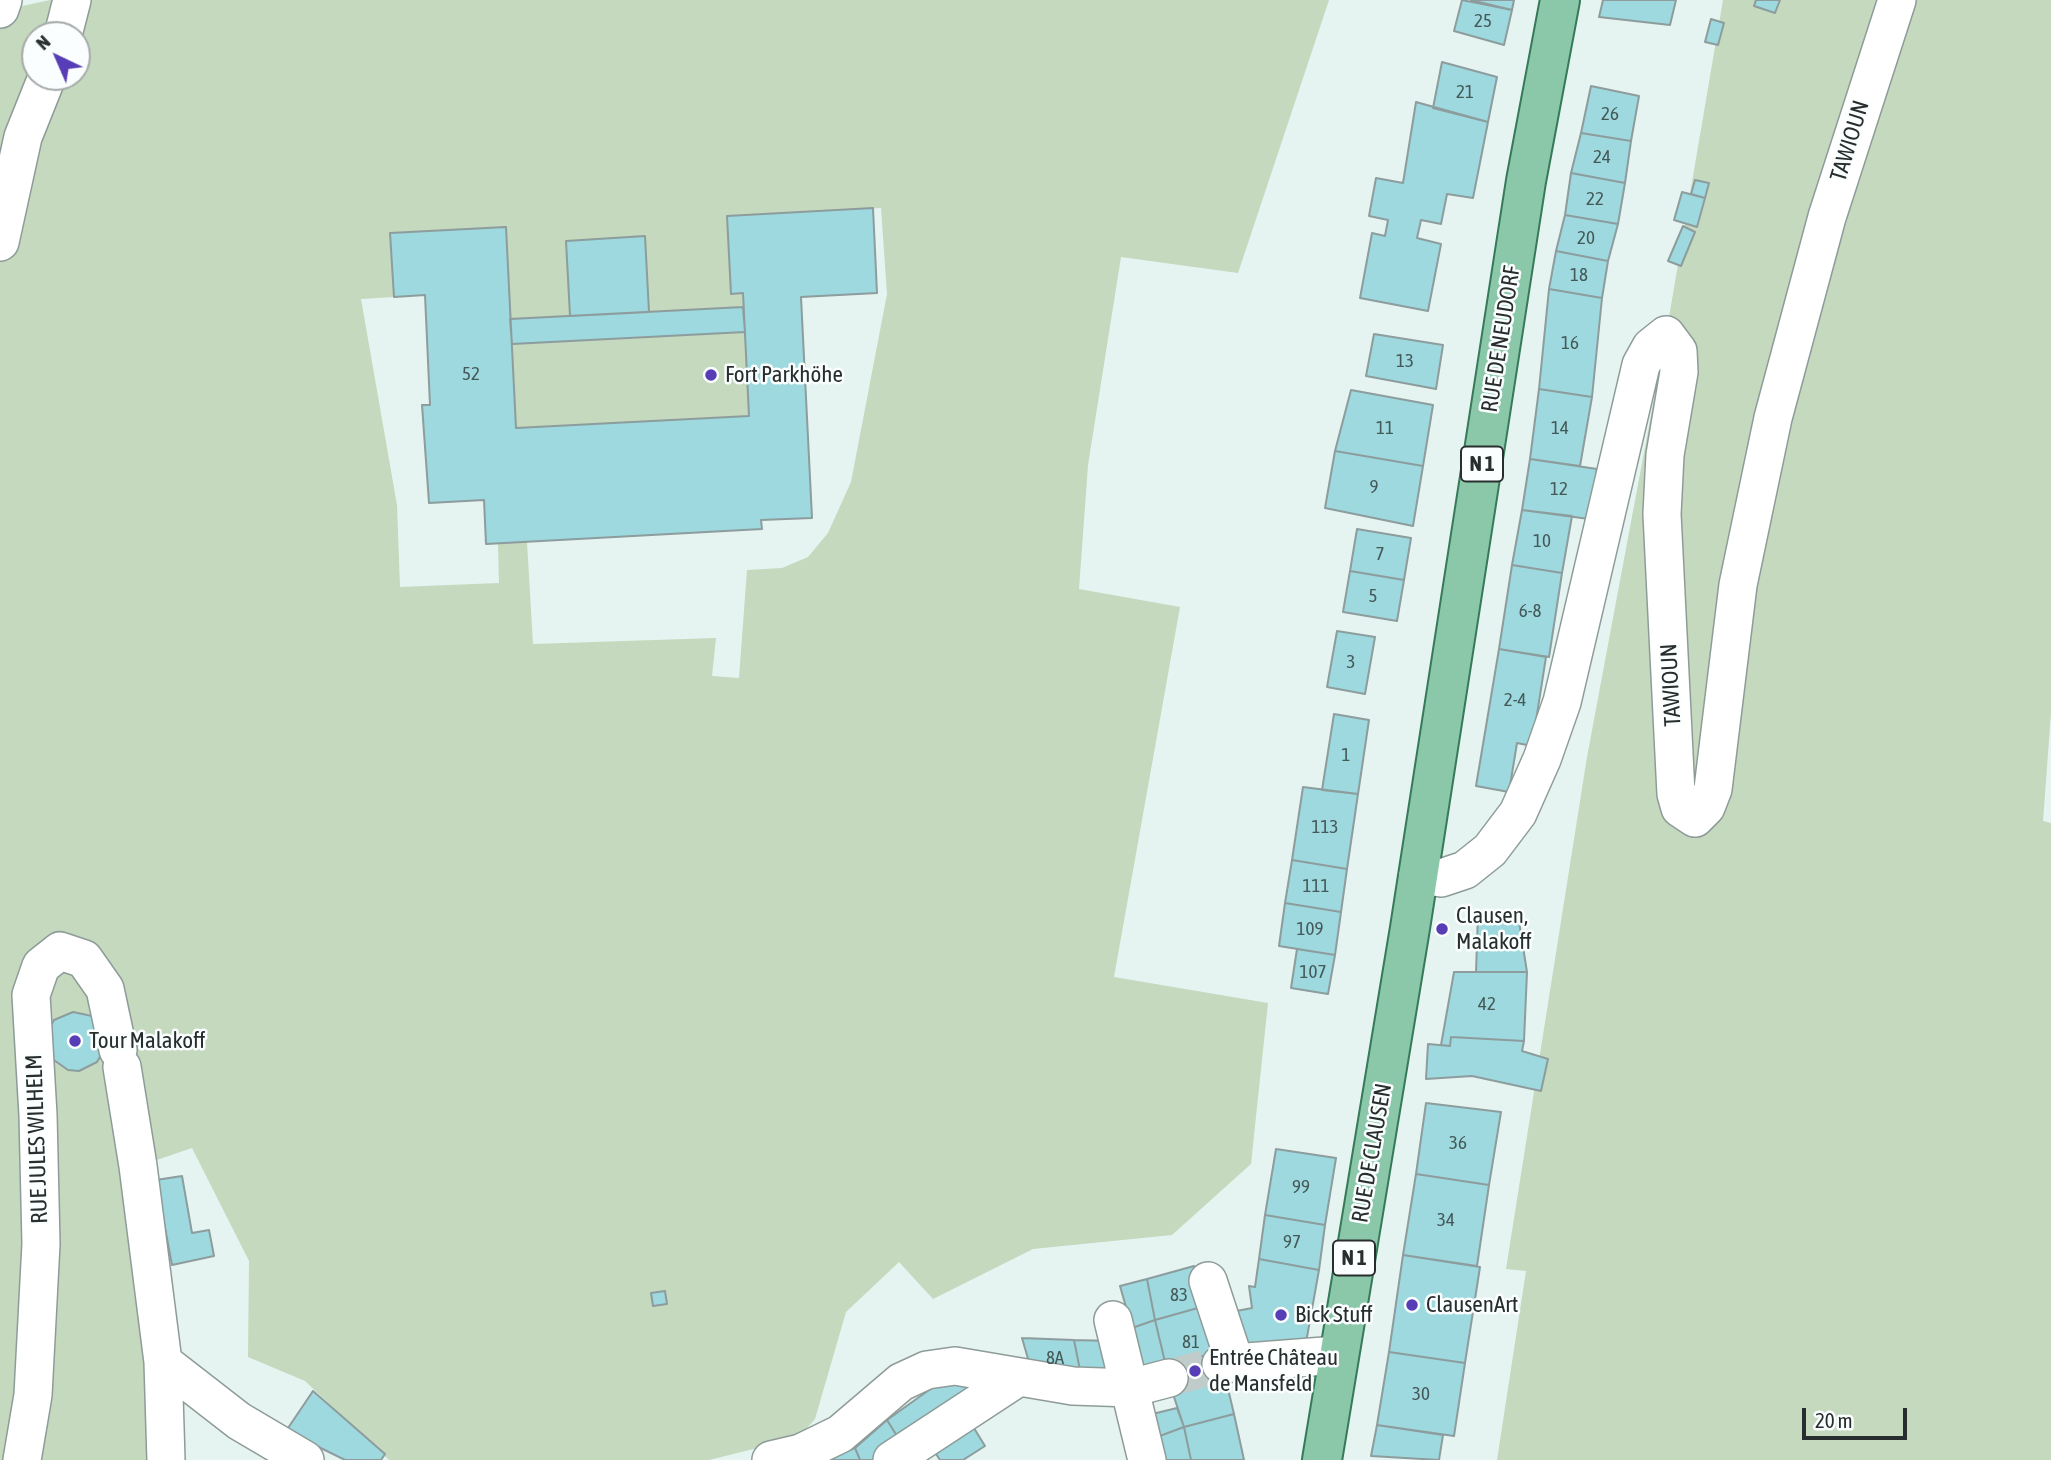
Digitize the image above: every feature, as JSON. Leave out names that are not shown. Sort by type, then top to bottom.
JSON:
[{"type":"main road","name":"RUE DE NEUDORF","points":[[1410,928],[1526,181],[1560,0]]},
{"type":"main road","name":"RUE DE CLAUSEN","points":[[1322,1460],[1337,1355],[1410,928]]},
{"type":"street","points":[[0,9],[3,0]]},
{"type":"street","points":[[67,21],[72,0]]},
{"type":"street","name":"TAWIOUN","points":[[1418,875],[1441,878],[1465,870],[1490,850],[1518,813],[1542,759],[1562,702],[1641,365],[1651,347],[1666,335],[1678,351],[1679,372],[1665,454],[1662,514],[1676,794],[1680,808],[1695,818],[1706,807],[1713,789],[1738,585],[1773,418],[1827,217],[1897,0]]},
{"type":"street","points":[[0,242],[23,137],[41,91]]},
{"type":"street","name":"RUE JULES WILHELM","points":[[22,1460],[33,1395],[41,1244],[38,1115],[31,995],[41,966],[60,951],[84,959],[104,989],[120,1059],[138,1166],[163,1362],[166,1460]]},
{"type":"street","points":[[1208,1281],[1228,1364],[1337,1355]]},
{"type":"street","points":[[1113,1320],[1147,1460]]},
{"type":"street","points":[[163,1362],[239,1421],[304,1460]]},
{"type":"street","points":[[771,1460],[801,1453],[840,1434],[901,1382],[927,1370],[955,1366],[1073,1386],[1131,1388],[1168,1378]]},
{"type":"street","points":[[892,1460],[1017,1378]]},
{"type":"green space","points":[[50,0],[1329,0],[1238,273],[1121,257],[1088,465],[1079,589],[1180,607],[1114,977],[1268,1003],[1251,1164],[1172,1235],[1033,1249],[933,1299],[899,1262],[846,1312],[815,1419],[798,1438],[709,1460],[389,1460],[305,1381],[248,1357],[249,1261],[192,1148],[139,1166],[166,1460],[0,1460],[0,11]],"holes":[[[881,208],[887,294],[851,482],[828,533],[808,557],[782,568],[747,570],[739,678],[712,676],[716,638],[533,644],[527,542],[498,543],[499,583],[400,587],[397,505],[361,299],[394,297],[391,233],[510,319],[570,316],[566,241],[644,236],[649,312],[743,307],[743,293],[731,293],[727,216]]]},
{"type":"green space","points":[[1723,0],[2051,0],[2051,713],[2043,821],[2051,823],[2051,1460],[1497,1460],[1526,1271],[1506,1269],[1587,757],[1666,335]]},
{"type":"green space","points":[[745,332],[749,416],[516,428],[512,344]]},
{"type":"building","points":[[1462,0],[1512,10],[1504,45],[1454,31]]},
{"type":"building","points":[[1471,0],[1514,0],[1512,10]]},
{"type":"building","points":[[1603,0],[1676,0],[1670,25],[1599,17]]},
{"type":"building","points":[[1756,0],[1780,0],[1775,13],[1754,6]]},
{"type":"building","points":[[1711,19],[1724,23],[1718,45],[1705,42]]},
{"type":"building","points":[[1442,62],[1497,77],[1488,122],[1433,108]]},
{"type":"building","points":[[1591,86],[1639,96],[1631,141],[1581,133]]},
{"type":"building","points":[[1416,102],[1488,122],[1473,198],[1447,194],[1441,224],[1421,220],[1417,238],[1441,244],[1428,311],[1360,298],[1372,233],[1385,236],[1388,220],[1369,216],[1376,178],[1403,183]]},
{"type":"building","points":[[1581,133],[1631,141],[1625,183],[1571,173]]},
{"type":"building","points":[[1571,173],[1625,183],[1618,224],[1565,215]]},
{"type":"building","points":[[1695,180],[1709,183],[1705,198],[1691,194]]},
{"type":"building","points":[[1682,192],[1705,198],[1697,227],[1674,220]]},
{"type":"building","points":[[873,208],[877,293],[801,297],[812,518],[761,520],[762,529],[486,544],[484,500],[429,503],[422,405],[430,405],[425,295],[394,297],[390,233],[506,227],[516,428],[749,416],[743,293],[731,294],[727,216]]},
{"type":"building","points":[[1565,215],[1618,224],[1608,261],[1556,251]]},
{"type":"building","points":[[1683,226],[1695,232],[1681,266],[1668,261]]},
{"type":"building","points":[[645,236],[649,312],[570,316],[566,241]]},
{"type":"building","points":[[1556,251],[1608,261],[1602,298],[1549,289]]},
{"type":"building","points":[[1549,289],[1602,298],[1592,397],[1539,389]]},
{"type":"building","points":[[743,307],[745,332],[512,344],[510,319]]},
{"type":"building","points":[[1374,334],[1443,345],[1436,389],[1366,376]]},
{"type":"building","points":[[1539,389],[1592,397],[1580,466],[1530,459]]},
{"type":"building","points":[[1351,390],[1433,405],[1423,466],[1335,451]]},
{"type":"building","points":[[1335,451],[1423,466],[1413,526],[1325,508]]},
{"type":"building","points":[[1530,459],[1597,469],[1589,519],[1522,510]]},
{"type":"building","points":[[1522,510],[1572,516],[1562,573],[1512,565]]},
{"type":"building","points":[[1357,529],[1411,538],[1404,580],[1350,571]]},
{"type":"building","points":[[1512,565],[1562,573],[1549,657],[1499,649]]},
{"type":"building","points":[[1350,571],[1404,580],[1397,621],[1343,612]]},
{"type":"building","points":[[1337,631],[1375,637],[1365,694],[1327,687]]},
{"type":"building","points":[[1499,649],[1546,657],[1532,746],[1517,743],[1509,792],[1476,786]]},
{"type":"building","points":[[1334,714],[1369,720],[1358,794],[1322,790]]},
{"type":"building","points":[[1303,787],[1358,794],[1347,869],[1292,860]]},
{"type":"building","points":[[1292,860],[1347,869],[1341,912],[1285,903]]},
{"type":"building","points":[[1285,903],[1341,912],[1335,955],[1279,946]]},
{"type":"building","points":[[1478,914],[1518,915],[1527,972],[1476,972]]},
{"type":"building","points":[[1297,949],[1335,955],[1328,994],[1291,988]]},
{"type":"building","points":[[1454,972],[1527,972],[1524,1041],[1451,1037],[1450,1046],[1441,1045]]},
{"type":"building","name":"Tour Malakoff","points":[[73,1012],[92,1016],[102,1053],[97,1062],[79,1071],[68,1070],[51,1058],[49,1029],[54,1020]]},
{"type":"building","points":[[1451,1037],[1524,1041],[1522,1051],[1548,1059],[1541,1091],[1472,1076],[1426,1079],[1428,1044],[1450,1046]]},
{"type":"building","points":[[1426,1103],[1501,1112],[1489,1185],[1416,1174]]},
{"type":"building","points":[[1276,1149],[1336,1158],[1325,1225],[1265,1215]]},
{"type":"building","points":[[1416,1174],[1489,1185],[1477,1266],[1403,1255]]},
{"type":"building","points":[[182,1176],[192,1233],[209,1230],[214,1256],[172,1265],[156,1180]]},
{"type":"building","points":[[1265,1215],[1325,1225],[1319,1270],[1259,1259]]},
{"type":"building","points":[[1403,1255],[1480,1267],[1465,1363],[1389,1352]]},
{"type":"building","points":[[1259,1259],[1319,1270],[1307,1337],[1299,1344],[1236,1350],[1226,1313],[1252,1308],[1249,1286],[1255,1287]]},
{"type":"building","points":[[1194,1266],[1205,1306],[1155,1320],[1147,1279]]},
{"type":"building","points":[[1147,1279],[1155,1320],[1132,1328],[1120,1286]]},
{"type":"building","points":[[665,1291],[667,1304],[653,1306],[651,1293]]},
{"type":"building","points":[[1205,1306],[1218,1352],[1166,1366],[1155,1320]]},
{"type":"building","points":[[1155,1320],[1166,1366],[1145,1372],[1132,1328]]},
{"type":"building","points":[[1022,1338],[1074,1340],[1081,1375],[1031,1369]]},
{"type":"building","points":[[1074,1340],[1111,1341],[1122,1380],[1081,1375]]},
{"type":"building","name":"Entrée Château de Mansfeld","points":[[1218,1352],[1225,1376],[1172,1391],[1166,1366]]},
{"type":"building","points":[[1389,1352],[1465,1363],[1454,1436],[1377,1425]]},
{"type":"building","points":[[1225,1376],[1234,1414],[1184,1427],[1172,1391]]},
{"type":"building","points":[[958,1377],[971,1394],[902,1444],[887,1420],[936,1385]]},
{"type":"building","points":[[313,1391],[385,1454],[381,1460],[345,1460],[286,1431]]},
{"type":"building","points":[[1177,1408],[1184,1427],[1149,1440],[1144,1416]]},
{"type":"building","points":[[1234,1414],[1244,1460],[1191,1460],[1184,1427]]},
{"type":"building","points":[[887,1420],[902,1444],[880,1460],[860,1460],[855,1448]]},
{"type":"building","points":[[969,1420],[985,1446],[963,1460],[940,1460],[930,1445]]},
{"type":"building","points":[[1377,1425],[1443,1435],[1439,1460],[1371,1456]]},
{"type":"building","points":[[1184,1427],[1191,1460],[1153,1460],[1149,1440]]},
{"type":"building","points":[[855,1448],[860,1460],[821,1460]]},
{"type":"tunnel","points":[[1169,1378],[1221,1364]]},
{"type":"place","name":"Fort Parkhöhe","points":[[711,375]]},
{"type":"place","name":"Clausen, Malakoff","points":[[1442,929]]},
{"type":"place","name":"Tour Malakoff","points":[[75,1041]]},
{"type":"place","name":"ClausenArt","points":[[1412,1305]]},
{"type":"place","name":"Bick Stuff","points":[[1281,1315]]},
{"type":"place","name":"Entrée Château de Mansfeld","points":[[1195,1371]]}]
